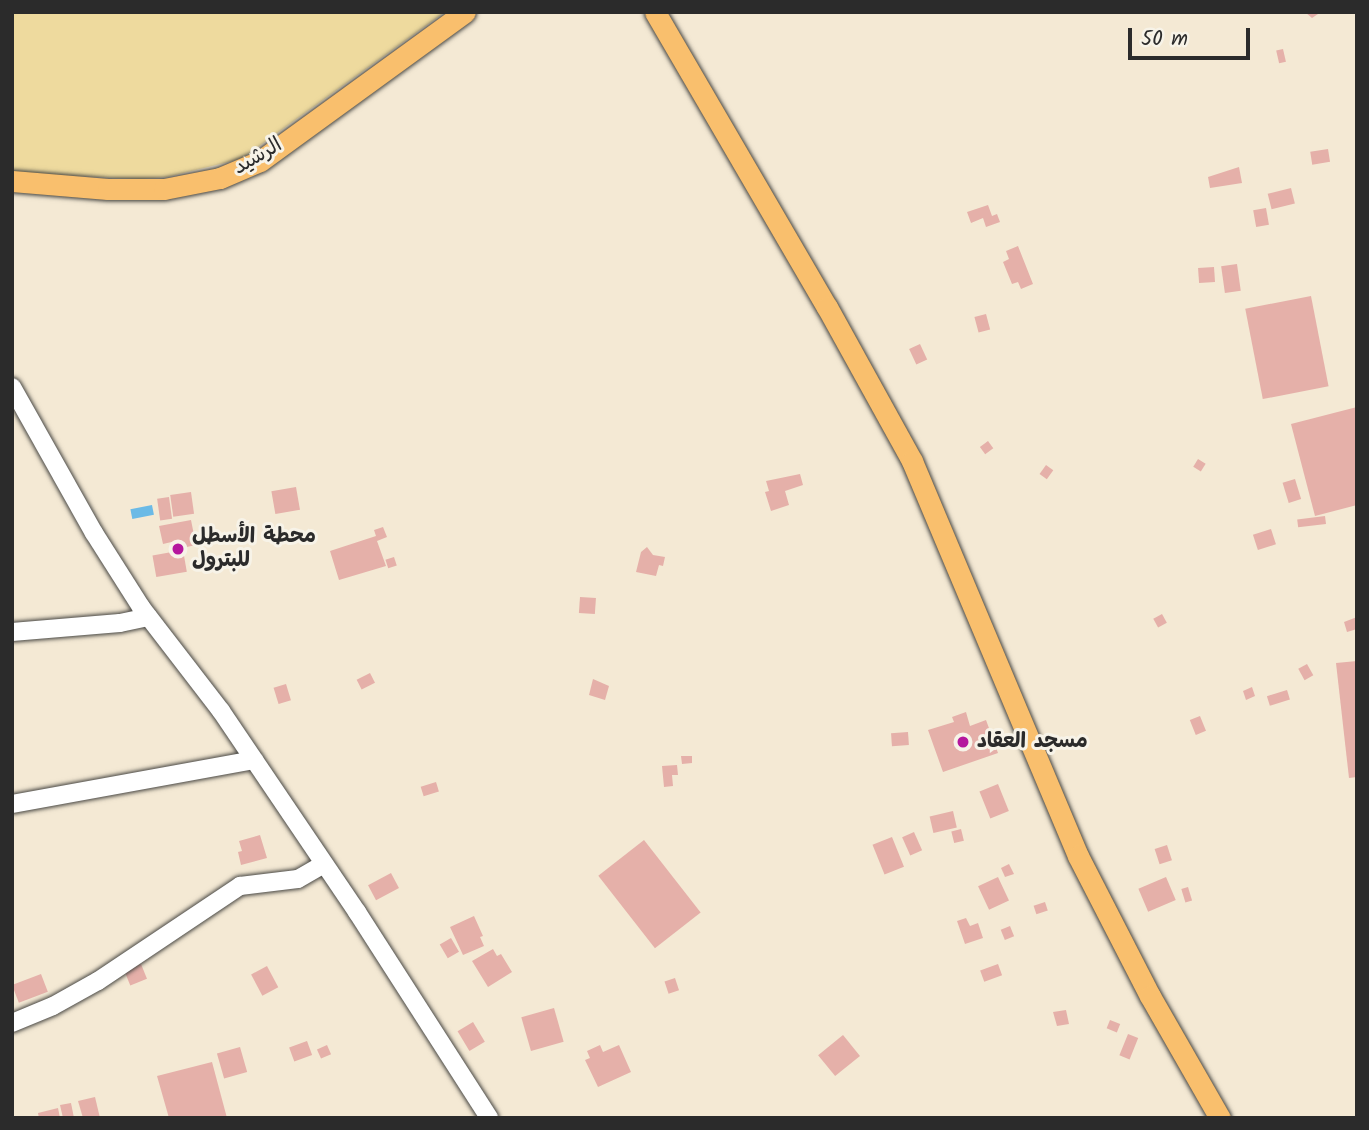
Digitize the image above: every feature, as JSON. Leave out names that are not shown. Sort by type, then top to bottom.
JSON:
[{"type":"main road","name":"الرشيد","points":[[12,181],[108,189],[164,189],[220,178],[260,161],[465,12]]},
{"type":"main road","points":[[655,12],[827,307],[912,461],[1078,856],[1150,996],[1220,1118]]},
{"type":"street","points":[[12,387],[94,533],[148,617],[254,760],[488,1118]]},
{"type":"street","points":[[12,632],[120,623],[148,617]]},
{"type":"street","points":[[12,804],[254,760]]},
{"type":"street","points":[[12,1023],[53,1006],[98,981],[240,886],[298,879],[324,864]]},
{"type":"sand","points":[[12,12],[445,12],[241,159],[167,177],[139,179],[12,173]]},
{"type":"water","points":[[152,505],[154,515],[132,519],[130,509]]},
{"type":"building","points":[[1305,12],[1321,12],[1312,18]]},
{"type":"building","points":[[1283,49],[1286,62],[1279,63],[1276,51]]},
{"type":"building","points":[[1328,149],[1330,162],[1312,165],[1310,152]]},
{"type":"building","points":[[1239,167],[1242,183],[1210,188],[1208,177]]},
{"type":"building","points":[[1291,188],[1295,204],[1272,209],[1268,194]]},
{"type":"building","points":[[988,205],[992,216],[997,214],[1000,222],[986,227],[983,218],[971,223],[967,212]]},
{"type":"building","points":[[1266,208],[1269,225],[1256,227],[1253,210]]},
{"type":"building","points":[[1018,246],[1033,284],[1021,289],[1018,282],[1012,284],[1003,262],[1009,259],[1006,251]]},
{"type":"building","points":[[1237,264],[1241,291],[1225,293],[1221,266]]},
{"type":"building","points":[[1214,267],[1215,282],[1199,283],[1198,268]]},
{"type":"building","points":[[1311,296],[1329,386],[1263,399],[1245,309]]},
{"type":"building","points":[[986,314],[990,329],[979,333],[974,317]]},
{"type":"building","points":[[920,344],[927,359],[916,364],[909,349]]},
{"type":"building","points":[[1357,407],[1357,505],[1315,516],[1291,424]]},
{"type":"building","points":[[988,441],[993,448],[985,454],[980,447]]},
{"type":"building","points":[[1198,459],[1206,464],[1201,471],[1193,467]]},
{"type":"building","points":[[1046,465],[1053,470],[1047,479],[1040,474]]},
{"type":"building","points":[[800,474],[803,485],[785,491],[789,505],[771,511],[765,492],[769,491],[766,481]]},
{"type":"building","points":[[1295,479],[1301,499],[1289,503],[1283,483]]},
{"type":"building","points":[[296,487],[300,510],[275,514],[271,491]]},
{"type":"building","points":[[191,492],[194,514],[173,517],[170,495]]},
{"type":"building","points":[[169,497],[172,519],[160,520],[157,499]]},
{"type":"building","points":[[1325,516],[1326,524],[1298,527],[1297,519]]},
{"type":"building","points":[[191,520],[196,545],[182,548],[180,540],[163,544],[159,526]]},
{"type":"building","points":[[383,527],[387,537],[377,541],[386,566],[339,580],[330,551],[376,536],[374,530]]},
{"type":"building","points":[[1271,529],[1276,544],[1258,550],[1253,535]]},
{"type":"building","points":[[647,547],[653,555],[665,557],[656,576],[636,572],[641,552]]},
{"type":"building","points":[[183,550],[187,572],[156,577],[152,555]]},
{"type":"building","points":[[394,557],[397,566],[388,568],[385,560]]},
{"type":"building","points":[[580,597],[596,598],[595,614],[579,613]]},
{"type":"building","points":[[1162,614],[1167,623],[1158,628],[1153,619]]},
{"type":"building","points":[[1357,617],[1357,629],[1347,632],[1344,622]]},
{"type":"building","points":[[1357,661],[1357,777],[1349,778],[1336,663]]},
{"type":"building","points":[[1307,664],[1313,675],[1305,680],[1298,669]]},
{"type":"building","points":[[370,673],[375,683],[362,690],[357,680]]},
{"type":"building","points":[[593,679],[609,686],[605,700],[589,695]]},
{"type":"building","points":[[286,684],[291,700],[279,704],[274,688]]},
{"type":"building","points":[[1252,687],[1255,696],[1246,700],[1243,691]]},
{"type":"building","points":[[1287,690],[1290,700],[1270,706],[1267,696]]},
{"type":"building","name":"مسجد العقاد","points":[[966,712],[970,726],[986,720],[998,753],[943,772],[928,730],[954,722],[952,717]]},
{"type":"building","points":[[1200,716],[1206,731],[1196,735],[1190,720]]},
{"type":"building","points":[[908,732],[909,745],[892,746],[891,733]]},
{"type":"building","points":[[681,756],[692,756],[692,763],[682,764]]},
{"type":"building","points":[[677,765],[678,775],[672,775],[673,786],[664,787],[662,766]]},
{"type":"building","points":[[436,782],[439,792],[424,796],[421,787]]},
{"type":"building","points":[[998,784],[1009,811],[990,818],[979,791]]},
{"type":"building","points":[[953,811],[957,828],[933,833],[930,816]]},
{"type":"building","points":[[961,829],[964,841],[954,843],[951,831]]},
{"type":"building","points":[[914,832],[922,850],[910,856],[902,837]]},
{"type":"building","points":[[260,835],[267,858],[241,865],[238,852],[242,851],[239,841]]},
{"type":"building","points":[[892,837],[904,867],[885,875],[873,845]]},
{"type":"building","points":[[644,840],[701,912],[655,948],[598,876]]},
{"type":"building","points":[[1167,845],[1172,860],[1160,864],[1155,849]]},
{"type":"building","points":[[1009,864],[1014,874],[1005,877],[1001,868]]},
{"type":"building","points":[[391,873],[399,888],[376,900],[368,885]]},
{"type":"building","points":[[998,877],[1009,901],[989,910],[978,886]]},
{"type":"building","points":[[1166,877],[1176,900],[1148,912],[1138,889]]},
{"type":"building","points":[[1188,887],[1192,900],[1185,902],[1181,889]]},
{"type":"building","points":[[1045,902],[1048,911],[1036,914],[1034,906]]},
{"type":"building","points":[[474,916],[483,936],[480,937],[484,946],[463,955],[450,927]]},
{"type":"building","points":[[966,918],[970,926],[978,923],[983,938],[965,944],[957,921]]},
{"type":"building","points":[[1010,926],[1014,936],[1005,940],[1001,930]]},
{"type":"building","points":[[451,938],[459,952],[448,958],[440,944]]},
{"type":"building","points":[[493,949],[497,956],[501,954],[512,972],[488,987],[472,961]]},
{"type":"building","points":[[141,964],[147,979],[130,986],[124,971]]},
{"type":"building","points":[[998,964],[1002,975],[984,982],[980,970]]},
{"type":"building","points":[[267,966],[278,987],[262,996],[251,974]]},
{"type":"building","points":[[41,974],[48,992],[19,1003],[12,985]]},
{"type":"building","points":[[675,978],[679,990],[669,994],[665,981]]},
{"type":"building","points":[[554,1008],[564,1042],[531,1051],[521,1017]]},
{"type":"building","points":[[1066,1010],[1069,1024],[1057,1026],[1053,1012]]},
{"type":"building","points":[[1110,1020],[1120,1024],[1117,1032],[1107,1028]]},
{"type":"building","points":[[473,1022],[485,1042],[469,1051],[458,1031]]},
{"type":"building","points":[[1128,1034],[1138,1038],[1130,1059],[1119,1055]]},
{"type":"building","points":[[843,1035],[860,1056],[835,1076],[818,1055]]},
{"type":"building","points":[[307,1041],[312,1055],[294,1062],[289,1047]]},
{"type":"building","points":[[327,1045],[331,1054],[321,1059],[317,1049]]},
{"type":"building","points":[[600,1045],[603,1052],[619,1045],[631,1072],[598,1087],[585,1060],[590,1058],[587,1051]]},
{"type":"building","points":[[240,1047],[247,1072],[224,1079],[217,1054]]},
{"type":"building","points":[[212,1062],[227,1118],[169,1118],[157,1076]]},
{"type":"building","points":[[95,1097],[100,1118],[83,1118],[78,1101]]},
{"type":"building","points":[[71,1103],[74,1118],[63,1118],[60,1105]]},
{"type":"building","points":[[58,1108],[60,1118],[39,1118],[38,1113]]},
{"type":"place","name":"محطة الأسطل للبترول","points":[[178,549]]},
{"type":"place","name":"مسجد العقاد","points":[[963,742]]}]
